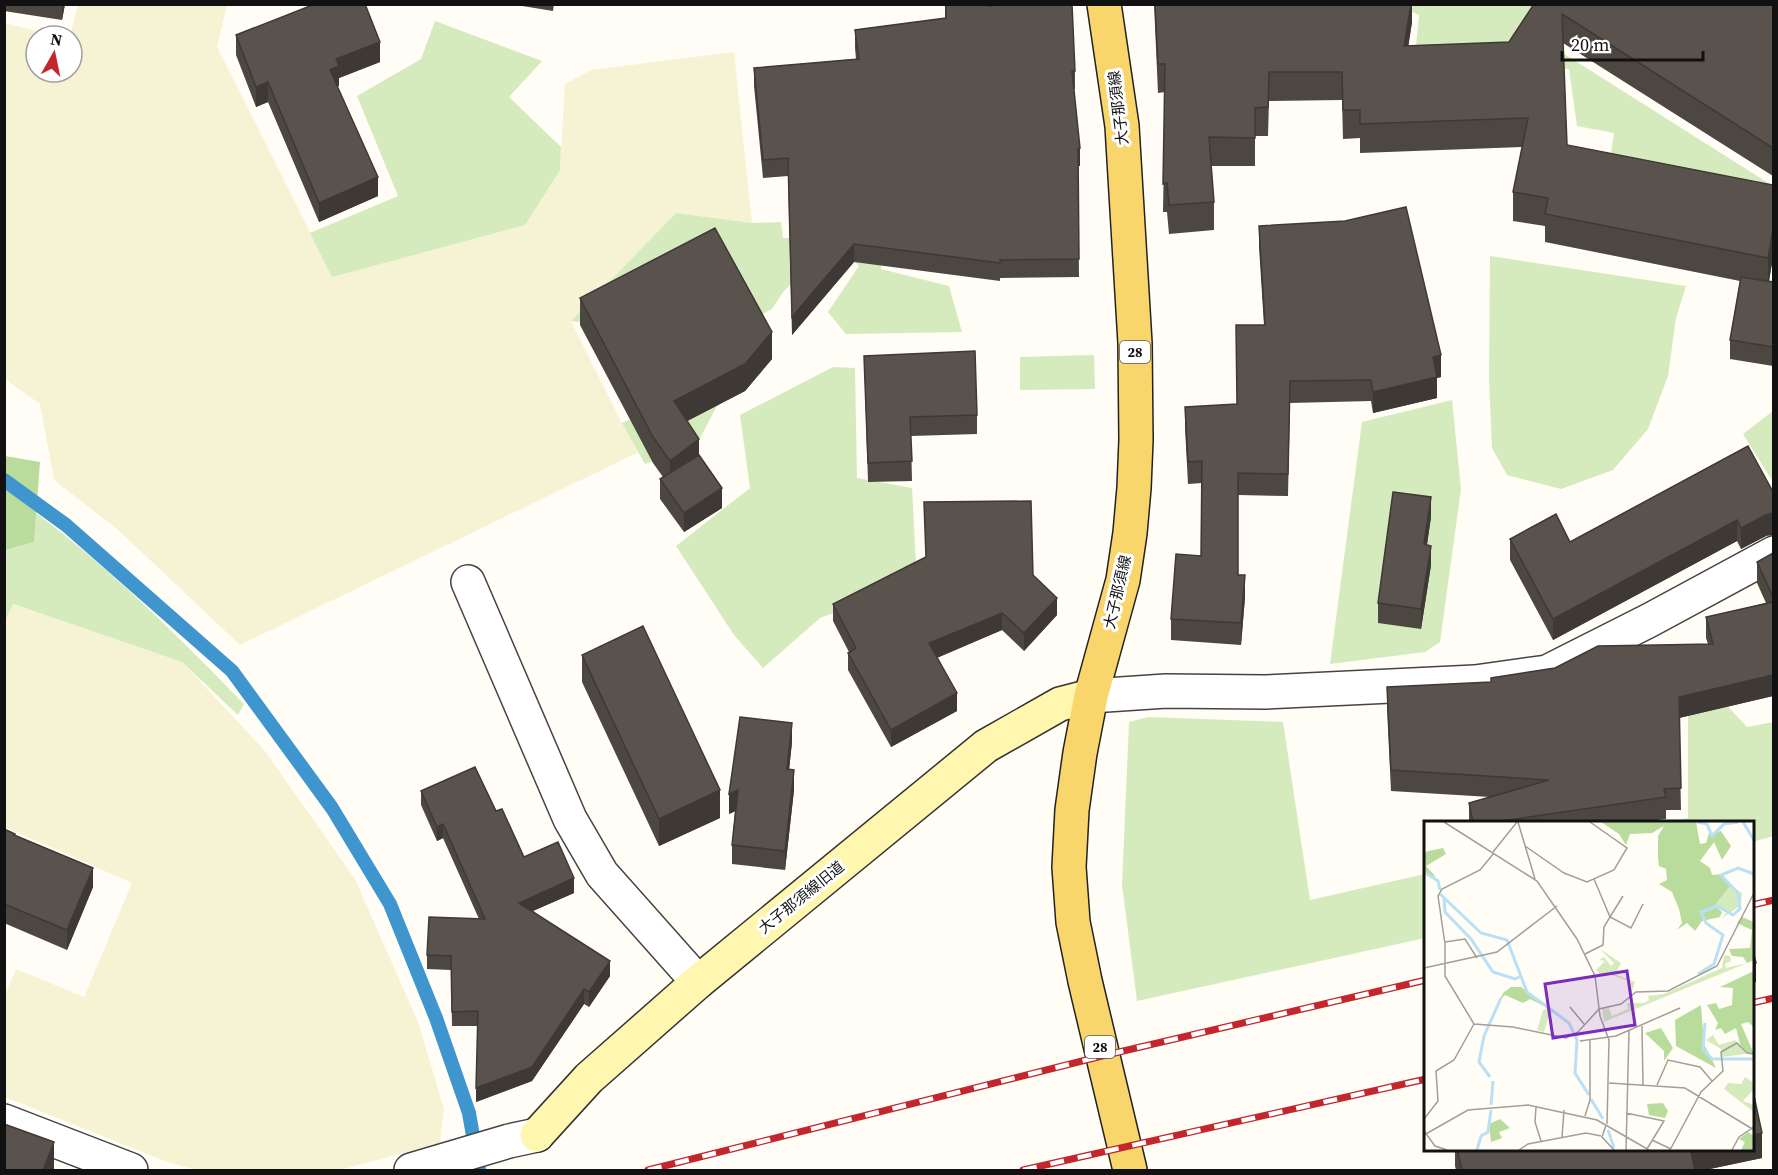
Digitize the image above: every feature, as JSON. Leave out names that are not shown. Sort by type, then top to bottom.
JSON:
[{"type":"main road","name":"大子那須線","points":[[1104,4],[1122,126],[1135,343],[1136,440],[1130,533],[1123,580],[1091,696],[1080,753],[1072,810],[1069,867],[1073,922],[1130,1170]]},
{"type":"street","points":[[1091,696],[1166,691],[1265,692],[1475,682],[1547,672],[1650,620],[1773,553]]},
{"type":"street","points":[[468,582],[575,828],[602,874],[698,982]]},
{"type":"street","name":"大子那須線旧道","points":[[411,1170],[523,1138],[698,982],[986,746],[1060,704],[1091,696]]},
{"type":"street","points":[[4,1121],[131,1170]]},
{"type":"shaded area","points":[[78,5],[227,5],[217,47],[333,277],[560,170],[565,84],[591,70],[734,52],[752,223],[676,213],[571,321],[639,452],[240,645],[117,529],[54,480],[40,404],[5,379],[4,23],[24,28],[24,84],[84,84],[84,24],[73,24]]},
{"type":"shaded area","points":[[12,604],[182,662],[265,751],[355,879],[418,1022],[444,1109],[440,1143],[340,1170],[196,1170],[167,1162],[5,1097],[4,997],[16,969],[84,997],[132,883],[5,827],[4,621]]},
{"type":"green space","points":[[1397,5],[1545,5],[1528,31],[1773,186],[1608,174],[1614,133],[1577,126],[1569,69],[1414,67],[1419,15]]},
{"type":"green space","points":[[435,21],[542,61],[509,97],[561,147],[560,170],[525,225],[332,277],[310,233],[398,196],[357,96],[421,59]]},
{"type":"green space","points":[[889,196],[881,269],[949,286],[962,332],[846,334],[828,312],[859,266],[834,241],[783,292],[772,309],[746,322],[718,247],[578,322],[571,321],[676,213],[752,223],[781,222],[783,238],[825,238]]},
{"type":"green space","points":[[1490,256],[1686,286],[1676,318],[1668,376],[1648,429],[1613,470],[1561,489],[1507,475],[1492,448],[1489,380]]},
{"type":"green space","points":[[1094,355],[1095,389],[1020,390],[1020,357]]},
{"type":"green space","points":[[833,367],[855,368],[857,478],[912,488],[917,582],[820,618],[763,668],[734,635],[676,546],[750,488],[740,415]]},
{"type":"green space","points":[[681,396],[719,402],[700,438],[672,455],[645,464],[622,423]]},
{"type":"green space","points":[[1452,400],[1461,489],[1440,642],[1425,652],[1330,664],[1362,422]]},
{"type":"green space","points":[[1773,411],[1773,482],[1743,434]]},
{"type":"green space","points":[[5,456],[40,462],[34,542],[5,550]]},
{"type":"green space","points":[[36,513],[118,580],[195,654],[244,704],[238,715],[182,662],[13,604],[5,621],[5,550],[34,542]]},
{"type":"green space","points":[[1688,684],[1718,696],[1747,727],[1773,722],[1773,836],[1754,842],[1754,821],[1673,821],[1688,818]]},
{"type":"green space","points":[[1148,717],[1283,722],[1310,900],[1424,874],[1424,938],[1137,1001],[1122,885],[1129,722]]},
{"type":"building","points":[[315,4],[365,4],[380,42],[336,59],[339,66],[330,70],[378,177],[319,203],[268,82],[256,87],[236,35]]},
{"type":"building","points":[[946,4],[988,4],[988,6],[1072,4],[1075,71],[1072,71],[1080,148],[1078,148],[1079,259],[1000,260],[1000,263],[854,244],[792,317],[788,158],[763,160],[754,68],[859,59],[855,30],[946,18]]},
{"type":"building","points":[[1155,4],[1411,4],[1404,46],[1509,42],[1534,4],[1773,4],[1773,148],[1562,14],[1567,145],[1773,185],[1773,229],[1768,258],[1545,214],[1548,198],[1513,192],[1528,118],[1360,124],[1360,110],[1343,110],[1342,72],[1269,72],[1268,107],[1255,108],[1255,138],[1209,137],[1214,202],[1169,205],[1167,183],[1163,184],[1165,64],[1158,64]]},
{"type":"building","points":[[1406,207],[1441,355],[1433,357],[1437,377],[1373,392],[1371,380],[1290,381],[1288,474],[1238,473],[1238,575],[1245,575],[1241,623],[1171,619],[1176,554],[1201,556],[1202,461],[1188,462],[1185,407],[1237,404],[1236,325],[1265,325],[1259,226],[1345,221]]},
{"type":"building","points":[[715,228],[772,332],[745,364],[674,401],[699,439],[670,461],[653,437],[580,298]]},
{"type":"building","points":[[1741,277],[1773,282],[1773,347],[1730,340]]},
{"type":"building","points":[[975,351],[977,415],[910,417],[912,461],[868,463],[864,356]]},
{"type":"building","points":[[1748,446],[1773,492],[1773,513],[1741,528],[1737,520],[1553,619],[1510,539],[1556,514],[1570,542]]},
{"type":"building","points":[[699,455],[722,488],[684,513],[660,479]]},
{"type":"building","points":[[1393,492],[1431,497],[1424,544],[1431,546],[1421,609],[1378,603]]},
{"type":"building","points":[[1031,501],[1033,575],[1057,598],[1024,633],[1002,613],[929,643],[957,693],[891,730],[848,653],[856,648],[833,604],[926,557],[924,502]]},
{"type":"building","points":[[1773,553],[1773,597],[1757,562]]},
{"type":"building","points":[[1773,602],[1773,675],[1679,697],[1681,788],[1664,789],[1666,797],[1502,821],[1473,821],[1469,803],[1549,780],[1391,770],[1387,687],[1491,682],[1491,678],[1555,668],[1598,646],[1713,644],[1706,617]]},
{"type":"building","points":[[643,626],[720,790],[659,819],[582,655]]},
{"type":"building","points":[[740,717],[792,723],[787,769],[794,770],[785,851],[732,845],[738,790],[729,794]]},
{"type":"building","points":[[475,767],[496,811],[502,809],[524,857],[558,842],[574,878],[519,903],[610,961],[589,992],[584,989],[532,1067],[476,1088],[478,1011],[452,1012],[451,956],[427,955],[429,917],[485,919],[443,824],[437,827],[421,791]]},
{"type":"building","points":[[4,829],[93,868],[67,930],[4,904]]},
{"type":"building","points":[[1754,1096],[1762,1133],[1754,1135]]},
{"type":"building","points":[[4,1124],[54,1142],[43,1170],[4,1170]]},
{"type":"building","points":[[1457,1151],[1690,1151],[1695,1170],[1462,1170]]},
{"type":"waterway","points":[[4,480],[66,525],[232,671],[332,808],[390,904],[436,1018],[469,1113],[479,1170]]},
{"type":"railway","points":[[1754,905],[1774,900]]},
{"type":"railway","points":[[648,1170],[1102,1056],[1424,980]]},
{"type":"railway","points":[[1754,1003],[1774,998]]},
{"type":"railway","points":[[1023,1170],[1424,1079]]}]
